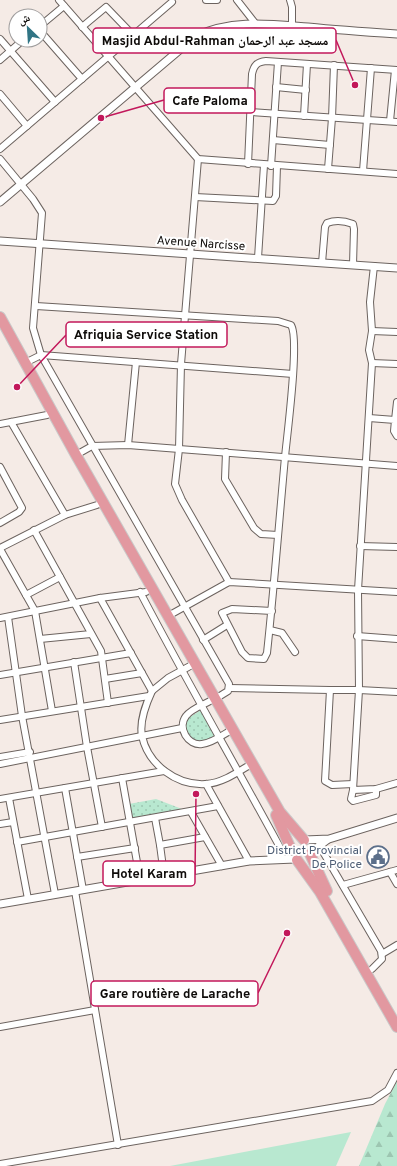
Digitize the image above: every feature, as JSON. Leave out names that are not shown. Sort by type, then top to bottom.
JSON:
[{"type":"highway","points":[[0,317],[76,455],[168,616],[209,702],[228,732],[244,769],[278,818],[291,854],[315,883],[343,925],[372,969],[397,1014]]},
{"type":"highway","points":[[0,330],[186,669],[280,812],[310,846],[310,853],[343,925],[397,1027]]},
{"type":"highway","points":[[291,854],[294,841],[305,840]]},
{"type":"highway","points":[[291,854],[305,859],[310,853]]},
{"type":"street","points":[[59,0],[198,159],[274,166],[397,174]]},
{"type":"street","points":[[206,0],[216,0]]},
{"type":"street","points":[[237,0],[255,23]]},
{"type":"street","points":[[290,0],[292,7],[292,26]]},
{"type":"street","points":[[0,149],[172,2]]},
{"type":"street","points":[[48,19],[64,6]]},
{"type":"street","points":[[82,27],[106,7],[133,35]]},
{"type":"street","points":[[0,202],[135,86],[196,36],[220,26],[255,23],[397,34]]},
{"type":"street","points":[[0,39],[55,102]]},
{"type":"street","points":[[48,40],[82,79]]},
{"type":"street","points":[[0,60],[14,48]]},
{"type":"street","points":[[248,164],[253,68],[261,62],[334,65],[396,70],[394,122],[251,112]]},
{"type":"street","points":[[195,197],[261,201],[275,200],[273,140],[278,62]]},
{"type":"street","points":[[304,116],[307,64]]},
{"type":"street","points":[[328,169],[334,65]]},
{"type":"street","points":[[363,171],[371,68]]},
{"type":"street","points":[[276,87],[306,90]]},
{"type":"street","points":[[0,94],[27,126]]},
{"type":"street","points":[[273,140],[330,145]]},
{"type":"street","points":[[0,159],[41,209],[36,306],[33,328],[40,356],[229,684],[229,688],[225,693],[186,716],[182,728],[191,742],[197,744],[208,743],[228,732]]},
{"type":"street","points":[[198,159],[181,364],[178,449],[175,484],[176,489],[229,582]]},
{"type":"street","points":[[258,258],[264,165]]},
{"type":"street","points":[[322,263],[325,227],[327,223],[332,221],[348,222],[353,224],[354,229],[353,265]]},
{"type":"street","name":"Avenue Narcisse","points":[[1,242],[40,243],[397,268]]},
{"type":"street","points":[[374,266],[370,302],[372,331],[370,350],[372,363],[358,590],[359,690],[352,799],[353,801],[373,797],[376,795],[376,789]]},
{"type":"street","points":[[36,306],[278,321],[288,323],[294,332],[293,374],[278,535],[275,586],[270,630],[266,657],[260,660],[248,658],[242,652],[222,613],[228,610],[272,611]]},
{"type":"street","points":[[372,331],[397,332]]},
{"type":"street","points":[[25,363],[40,356],[181,364],[293,374]]},
{"type":"street","points":[[128,446],[136,362]]},
{"type":"street","points":[[372,363],[397,364]]},
{"type":"street","points":[[397,402],[394,431],[397,436]]},
{"type":"street","points":[[0,424],[47,415]]},
{"type":"street","points":[[369,418],[395,420]]},
{"type":"street","points":[[11,422],[65,516]]},
{"type":"street","points":[[76,455],[92,446],[128,446],[226,452],[397,466]]},
{"type":"street","points":[[226,452],[225,479],[254,528],[261,534],[278,535]]},
{"type":"street","points":[[0,467],[22,508],[19,512],[0,523]]},
{"type":"street","points":[[52,711],[35,611],[0,549],[34,530],[65,516],[97,505]]},
{"type":"street","points":[[34,530],[92,634],[103,657],[108,703]]},
{"type":"street","points":[[360,546],[397,548]]},
{"type":"street","points":[[26,595],[60,577]]},
{"type":"street","points":[[168,616],[183,606],[229,582],[275,586],[397,592]]},
{"type":"street","points":[[0,618],[100,598],[143,592]]},
{"type":"street","points":[[100,598],[142,673],[151,694]]},
{"type":"street","points":[[8,617],[22,716],[55,894]]},
{"type":"street","points":[[203,640],[227,625]]},
{"type":"street","points":[[270,630],[282,633],[295,652]]},
{"type":"street","points":[[40,639],[92,634]]},
{"type":"street","points":[[358,636],[397,639]]},
{"type":"street","points":[[0,674],[131,653]]},
{"type":"street","points":[[74,662],[87,747],[102,827]]},
{"type":"street","points":[[186,669],[168,678],[151,694],[144,712],[142,735],[152,758],[164,771],[190,784],[206,784],[228,779],[244,769],[219,738],[209,702]]},
{"type":"street","points":[[105,679],[142,673]]},
{"type":"street","points":[[229,688],[397,692]]},
{"type":"street","points":[[330,690],[325,781],[332,785],[376,789],[397,784]]},
{"type":"street","points":[[0,720],[108,703],[151,694]]},
{"type":"street","points":[[0,757],[30,755],[87,747],[182,728]]},
{"type":"street","points":[[0,764],[30,755]]},
{"type":"street","points":[[0,799],[164,771]]},
{"type":"street","points":[[122,778],[140,879]]},
{"type":"street","points":[[206,784],[249,861]]},
{"type":"street","points":[[66,788],[77,857],[79,890],[95,1010],[118,1145]]},
{"type":"street","points":[[9,798],[28,899]]},
{"type":"street","points":[[17,842],[130,823],[218,806]]},
{"type":"street","points":[[191,812],[222,866]]},
{"type":"street","points":[[155,818],[164,875]]},
{"type":"street","points":[[310,853],[329,839],[397,818]]},
{"type":"street","points":[[0,824],[13,822]]},
{"type":"street","points":[[160,845],[205,837]]},
{"type":"street","points":[[305,840],[329,839]]},
{"type":"street","points":[[319,845],[382,954],[381,962],[372,969]]},
{"type":"street","points":[[77,857],[135,848]]},
{"type":"street","points":[[261,861],[291,854]]},
{"type":"street","points":[[0,904],[164,875],[249,861],[261,861],[291,854]]},
{"type":"street","points":[[342,884],[397,870]]},
{"type":"street","points":[[390,872],[397,884]]},
{"type":"street","points":[[382,954],[397,945]]},
{"type":"street","points":[[0,1027],[95,1010]]},
{"type":"street","points":[[0,1164],[372,1101],[378,1099],[388,1090],[397,1073]]},
{"type":"green space","points":[[201,710],[215,737],[202,742],[193,740],[185,728],[187,719]]},
{"type":"green space","points":[[156,799],[182,809],[182,812],[132,821],[129,804]]},
{"type":"green space","points":[[397,1081],[397,1166],[359,1166],[385,1104]]},
{"type":"green space","points":[[351,1132],[336,1166],[170,1166]]},
{"type":"place","name":"Masjid Abdul-Rahman مسجد عبد الرحمان","points":[[355,85]]},
{"type":"place","name":"Cafe Paloma","points":[[101,118]]},
{"type":"place","name":"Afriquia Service Station","points":[[17,387]]},
{"type":"place","name":"Hotel Karam","points":[[196,794]]},
{"type":"place","name":"District Provincial De Police","points":[[378,857]]},
{"type":"place","name":"Gare routière de Larache","points":[[287,933]]}]
